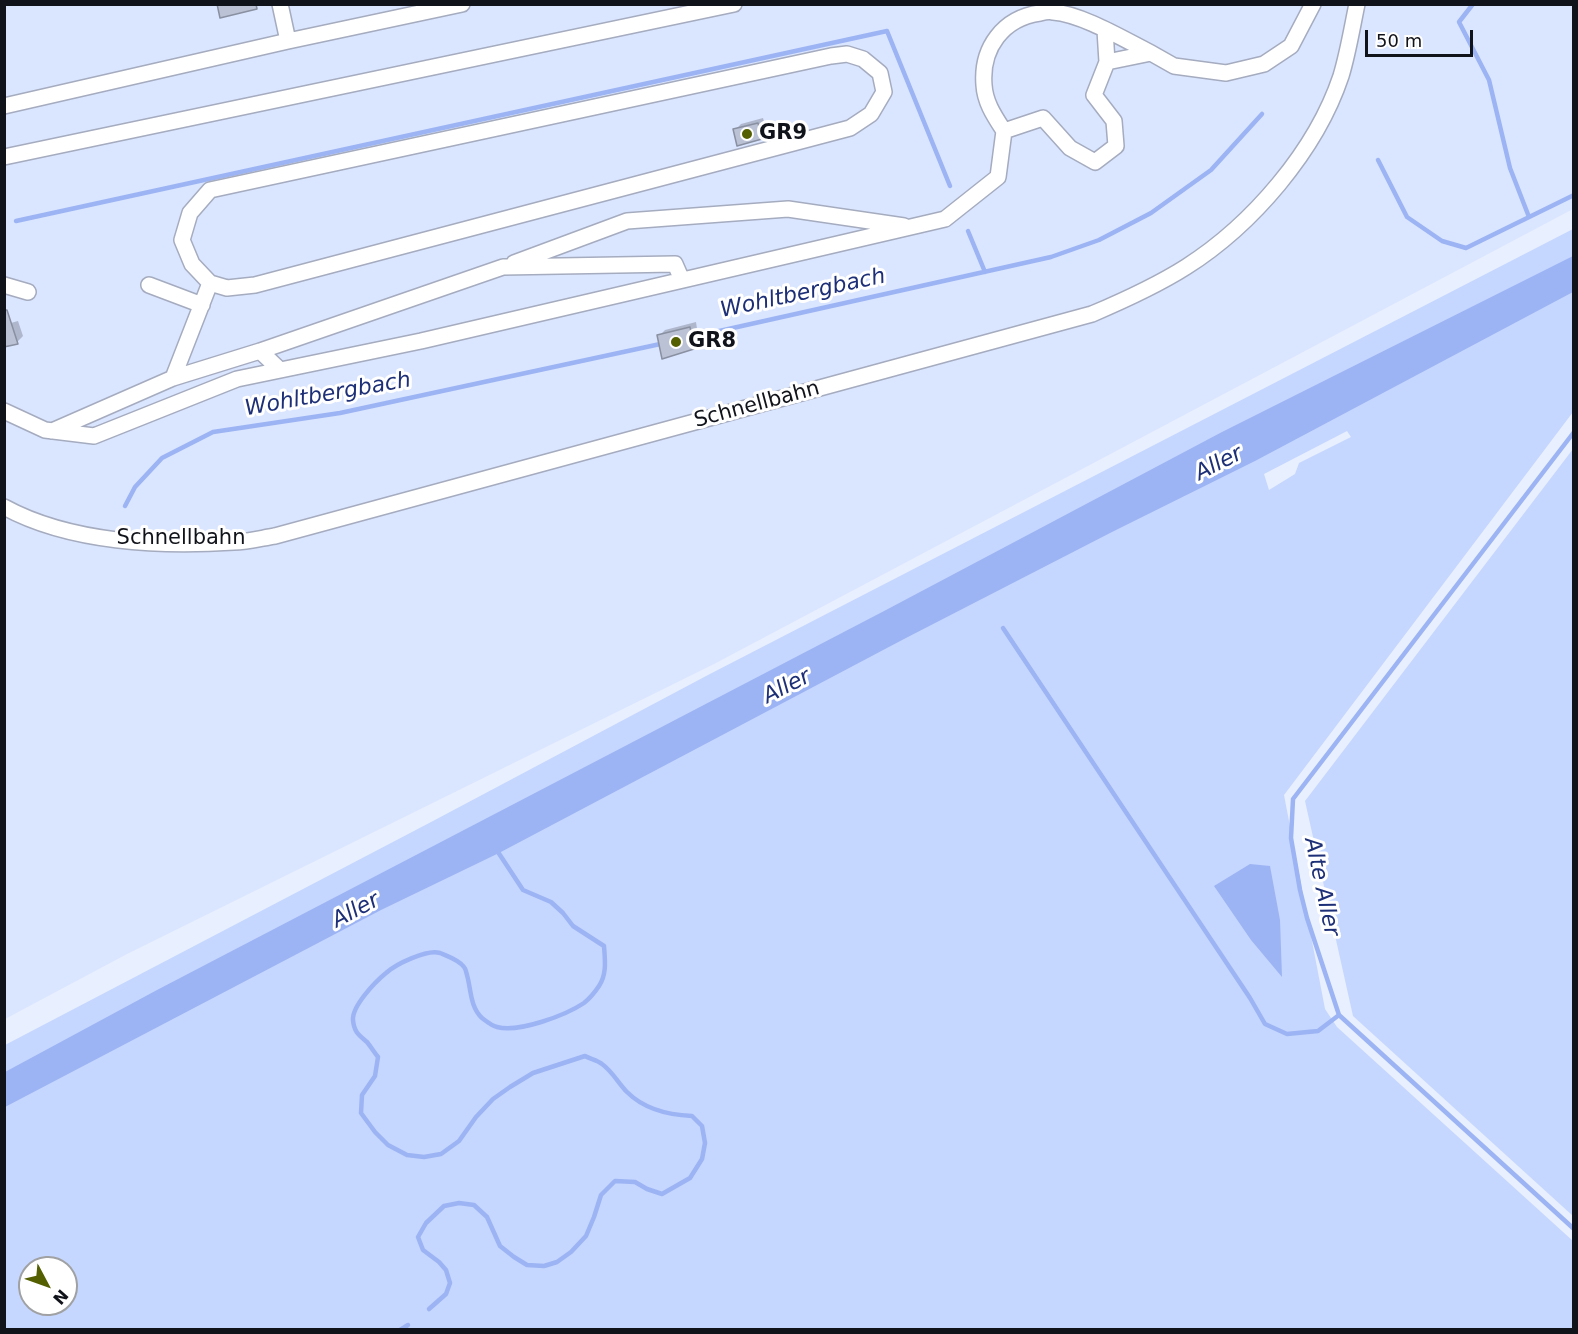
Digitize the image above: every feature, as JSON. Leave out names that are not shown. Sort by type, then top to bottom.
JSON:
[{"type":"street","points":[[280,4],[288,41]]},
{"type":"street","points":[[4,106],[462,4]]},
{"type":"street","points":[[4,157],[734,4]]},
{"type":"street","points":[[4,411],[45,430],[94,436],[237,379],[421,341],[945,219],[998,177],[1004,131],[989,108],[984,86],[986,58],[995,38],[1013,21],[1031,14],[1052,11],[1072,16],[1105,30],[1174,66],[1226,73],[1264,64],[1291,46],[1313,4]]},
{"type":"street","name":"Schnellbahn","points":[[4,507],[61,530],[99,538],[150,543],[184,543],[236,542],[275,536],[1092,314],[1140,293],[1187,267],[1232,233],[1272,192],[1298,160],[1317,129],[1341,76],[1357,4]]},
{"type":"street","points":[[1004,131],[1043,118],[1070,148],[1095,162],[1116,146],[1114,121],[1094,95],[1107,62],[1105,30]]},
{"type":"street","points":[[1107,62],[1151,53]]},
{"type":"street","points":[[847,54],[863,58],[880,73],[884,92],[871,114],[850,128],[255,285],[227,288],[210,284],[192,264],[182,240],[190,213],[210,190],[831,56],[847,54]]},
{"type":"street","points":[[52,431],[173,378],[260,351],[503,267],[627,221],[788,209],[913,227]]},
{"type":"street","points":[[503,267],[675,264],[682,280]]},
{"type":"street","points":[[173,378],[210,284]]},
{"type":"street","points":[[4,285],[28,292]]},
{"type":"street","points":[[149,285],[202,305]]},
{"type":"street","points":[[260,351],[280,370]]},
{"type":"shaded area","points":[[5,5],[1573,5],[1573,209],[714,664],[127,954],[5,1019]]},
{"type":"shaded area","points":[[1573,229],[1573,412],[1284,795],[1325,1009],[1337,1027],[1573,1241],[1573,1329],[5,1330],[5,1045],[708,675]],"holes":[[[1347,431],[1351,437],[1299,463],[1295,474],[1269,490],[1264,474]]]},
{"type":"shaded area","points":[[1573,449],[1573,1216],[1353,1016],[1305,801]]},
{"type":"water","name":"Aller","points":[[1573,256],[1573,292],[1255,461],[904,639],[499,853],[381,910],[5,1107],[5,1072],[157,990],[1222,432]]},
{"type":"water","points":[[1250,864],[1270,866],[1280,920],[1282,977],[1251,940],[1214,886]]},
{"type":"building","points":[[217,4],[256,4],[257,9],[220,18]]},
{"type":"building","name":"GR9","points":[[758,123],[762,139],[737,146],[733,129]]},
{"type":"building","points":[[4,310],[7,310],[18,344],[4,347]]},
{"type":"building","name":"GR8","points":[[690,327],[694,349],[662,359],[657,335]]},
{"type":"waterway","points":[[1473,4],[1459,22],[1489,80],[1510,168],[1529,217]]},
{"type":"waterway","points":[[16,221],[887,31],[950,186]]},
{"type":"waterway","name":"Wohltbergbach","points":[[688,338],[1051,257],[1099,240],[1151,213],[1211,170],[1262,114]]},
{"type":"waterway","name":"Wohltbergbach","points":[[1378,160],[1407,217],[1442,241],[1466,248],[1574,195]]},
{"type":"waterway","points":[[968,231],[985,272]]},
{"type":"waterway","name":"Wohltbergbach","points":[[125,506],[135,487],[162,458],[213,432],[340,413],[665,343]]},
{"type":"waterway","name":"Alte Aller","points":[[1574,432],[1293,799],[1291,838],[1307,918],[1339,1015],[1574,1229]]},
{"type":"waterway","points":[[1003,628],[1250,998],[1265,1024],[1287,1034],[1318,1031],[1339,1015]]},
{"type":"waterway","points":[[429,1309],[446,1294],[450,1283],[446,1270],[423,1250],[418,1237],[426,1223],[444,1206],[459,1203],[474,1205],[487,1217],[500,1246],[527,1265],[544,1266],[557,1262],[571,1252],[586,1236],[601,1195],[615,1181],[635,1182],[662,1194],[690,1178],[702,1159],[705,1143],[702,1126],[692,1116],[666,1112],[641,1103],[627,1092],[606,1067],[585,1056],[533,1073],[510,1087],[493,1099],[476,1117],[459,1141],[441,1154],[424,1157],[407,1155],[388,1145],[361,1113],[362,1095],[375,1076],[378,1057],[356,1030],[354,1014],[370,988],[397,966],[412,958],[434,952],[456,960],[466,970],[473,1003],[478,1014],[493,1026],[506,1028],[542,1022],[576,1008],[590,997],[602,981],[605,967],[604,946],[573,926],[551,902],[523,890],[496,849]]},
{"type":"waterway","points":[[400,1330],[408,1325]]},
{"type":"place","name":"GR9","points":[[747,134]]},
{"type":"place","name":"GR8","points":[[676,342]]}]
